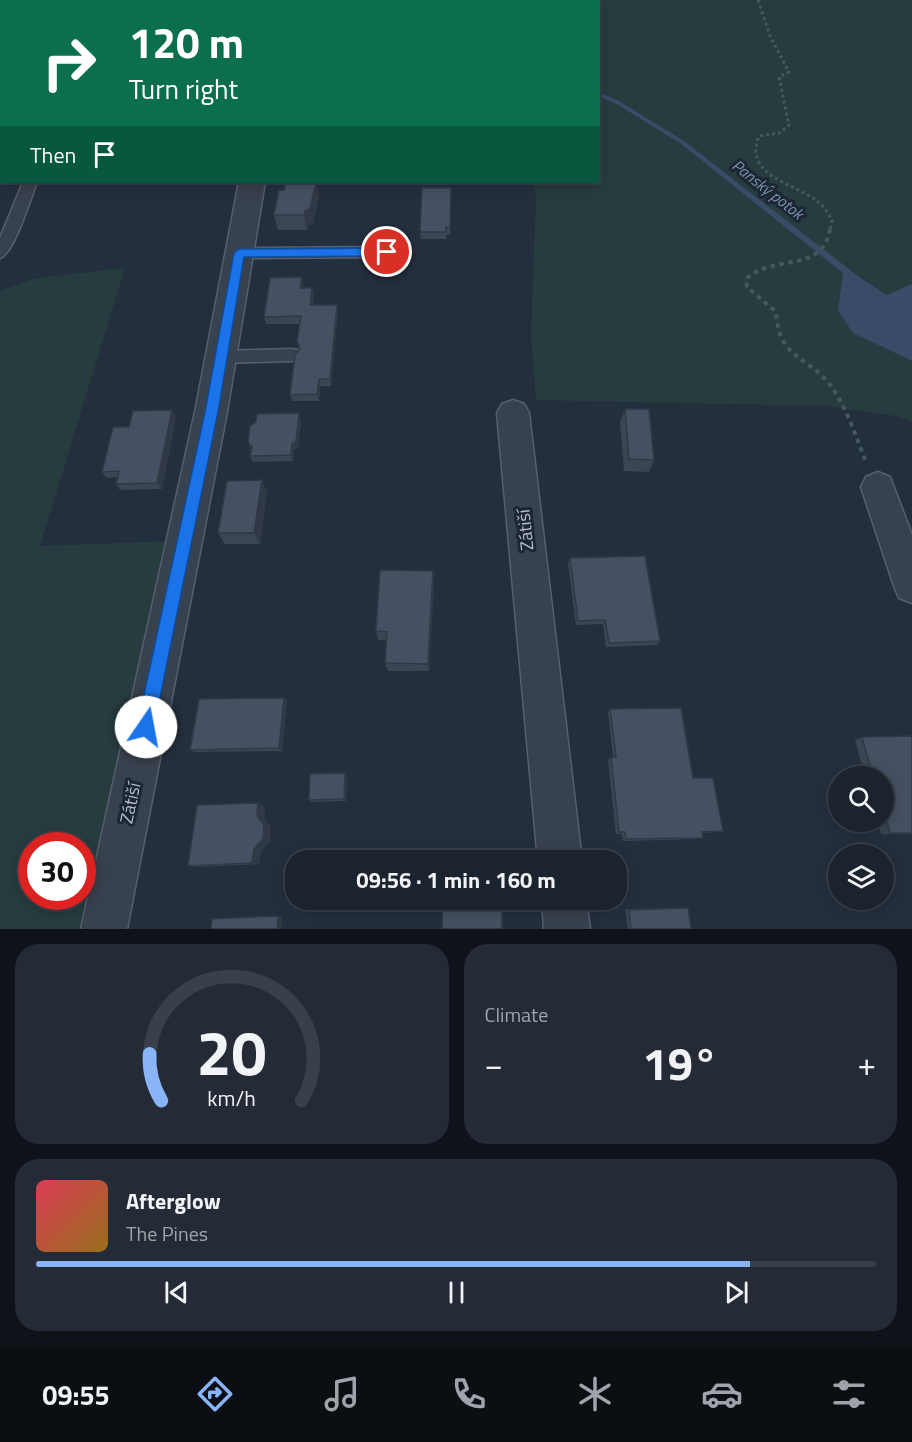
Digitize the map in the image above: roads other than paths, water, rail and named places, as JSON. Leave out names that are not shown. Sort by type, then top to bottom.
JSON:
[{"type":"street","name":"Zátiší","points":[[104,929],[221,357],[252,183]]},
{"type":"street","name":"Zátiší","points":[[513,414],[559,850]]},
{"type":"street","points":[[878,487],[912,586]]},
{"type":"street","points":[[565,910],[567,929]]},
{"type":"lane","points":[[0,253],[16,220],[30,183]]},
{"type":"lane","points":[[239,253],[387,252]]},
{"type":"lane","points":[[221,357],[292,355]]},
{"type":"water","points":[[843,273],[853,273],[887,295],[912,284],[912,361],[853,333],[838,311]]},
{"type":"waterway","name":"Panský potok","points":[[600,95],[617,102],[682,142],[856,279]]}]
